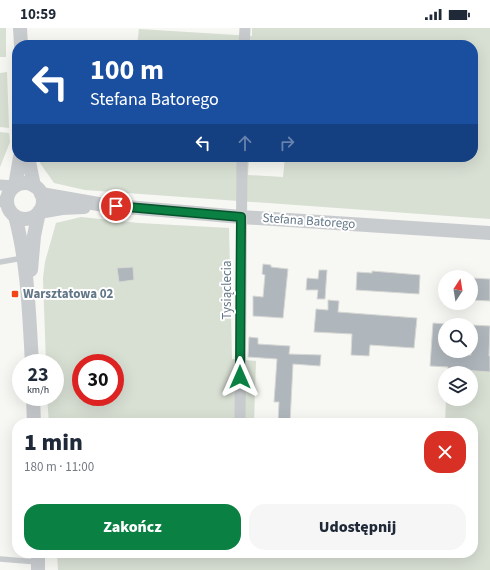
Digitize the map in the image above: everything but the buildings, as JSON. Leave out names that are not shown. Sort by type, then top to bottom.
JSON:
[{"type":"street","points":[[20,28],[21,40]]},
{"type":"street","points":[[244,40],[245,28]]},
{"type":"street","points":[[19,162],[15,186],[8,194],[4,202],[15,216],[20,235],[29,313],[31,354]]},
{"type":"street","points":[[29,313],[31,264],[39,212],[43,203],[30,162]]},
{"type":"street","name":"Tysiąclecia","points":[[240,418],[242,162]]},
{"type":"street","points":[[0,185],[15,186],[24,183],[38,190]]},
{"type":"street","name":"Stefana Batorego","points":[[38,190],[104,205],[241,217],[490,233]]},
{"type":"street","name":"Stefana Batorego","points":[[39,212],[62,208],[104,205]]},
{"type":"street","points":[[15,216],[25,219],[35,216],[39,212]]},
{"type":"street","points":[[33,406],[34,418]]},
{"type":"lane","points":[[0,262],[23,258]]},
{"type":"lane","points":[[0,559],[38,562]]},
{"type":"shaded area","points":[[0,28],[6,28],[6,57],[0,57]]},
{"type":"shaded area","points":[[252,28],[490,28],[490,219],[85,190],[54,183],[40,163],[249,162],[248,175],[283,177],[284,162],[478,162],[478,40],[138,40],[139,29],[252,36]]},
{"type":"shaded area","points":[[7,72],[9,128],[0,127],[0,73]]},
{"type":"shaded area","points":[[0,132],[9,133],[10,142],[0,167]]},
{"type":"shaded area","points":[[81,217],[139,223],[229,228],[232,359],[256,361],[254,418],[49,418],[48,406],[64,406],[64,354],[46,354],[43,278],[45,262],[56,223]]},
{"type":"shaded area","points":[[478,371],[490,371],[490,570],[58,570],[57,558],[478,558],[478,418],[445,418],[446,406],[478,406]]},
{"type":"place","name":"Warsztatowa 02","points":[[15,294]]},
{"type":"route","points":[[116,206],[241,217],[240,377]]}]
